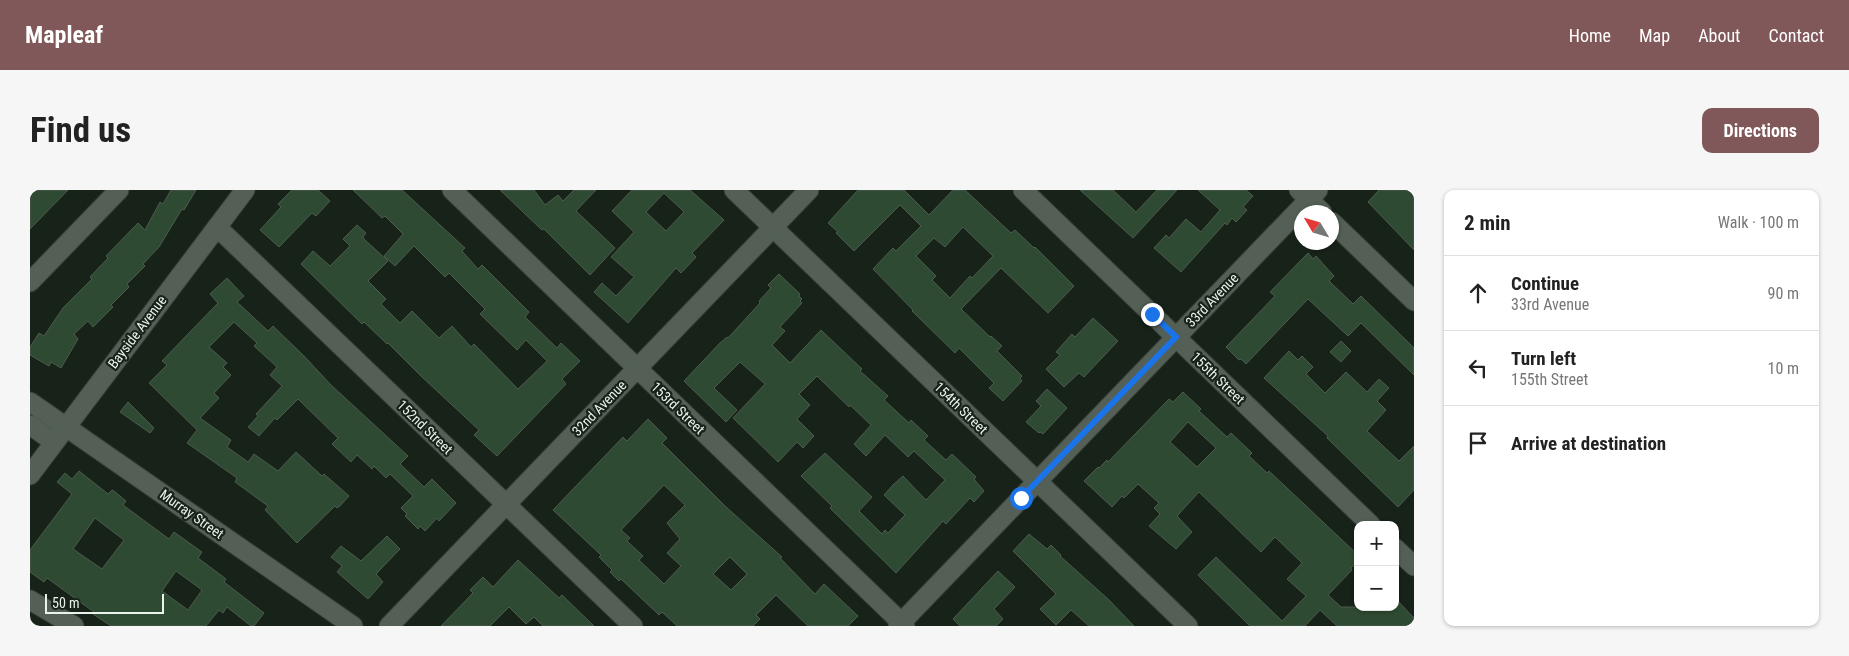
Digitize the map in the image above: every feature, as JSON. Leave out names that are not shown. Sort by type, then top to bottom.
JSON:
[{"type":"street","points":[[30,282],[119,190]]},
{"type":"street","name":"Bayside Avenue","points":[[30,475],[245,190]]},
{"type":"street","name":"153rd Street","points":[[452,190],[901,625]]},
{"type":"street","name":"154th Street","points":[[734,190],[1188,626]]},
{"type":"street","name":"32nd Avenue","points":[[389,626],[809,190]]},
{"type":"street","name":"155th Street","points":[[1023,190],[1367,521]]},
{"type":"street","name":"33rd Avenue","points":[[901,625],[1037,481],[1312,198]]},
{"type":"street","name":"152nd Street","points":[[217,227],[633,626]]},
{"type":"street","points":[[1339,229],[1414,301]]},
{"type":"street","name":"Murray Street","points":[[30,402],[353,626]]},
{"type":"street","points":[[30,425],[54,442]]},
{"type":"street","points":[[1399,552],[1414,566]]},
{"type":"street","points":[[30,600],[74,626]]},
{"type":"building","points":[[30,190],[68,190],[30,229]]},
{"type":"building","points":[[171,190],[196,190],[159,247],[143,264],[145,266],[127,284],[129,287],[111,305],[113,307],[93,327],[88,321],[74,334],[78,339],[61,368],[51,362],[49,366],[30,355],[30,347],[39,333],[44,336],[63,308],[92,279],[90,277],[108,258],[106,256],[138,223],[145,230],[160,202],[163,204]]},
{"type":"building","points":[[292,190],[318,190],[330,201],[316,216],[312,213],[279,247],[260,230],[281,207],[278,204]]},
{"type":"building","points":[[353,190],[402,190],[465,248],[462,251],[478,269],[482,265],[529,312],[525,317],[557,348],[561,343],[580,361],[562,379],[566,384],[497,456],[474,435],[479,430],[388,343],[364,322],[362,324],[301,264],[313,251],[330,266],[350,246],[343,239],[357,225],[366,233],[363,237],[364,239],[388,261],[368,281],[386,299],[381,304],[400,323],[412,311],[439,338],[452,326],[471,347],[474,344],[518,389],[547,361],[526,340],[517,350],[480,314],[485,309],[449,273],[445,277],[414,246],[395,266],[384,256],[403,234],[385,216],[382,218]]},
{"type":"building","points":[[500,190],[534,190],[545,205],[558,195],[563,201],[574,190],[596,190],[576,211],[615,248],[590,275],[544,229],[542,230]]},
{"type":"building","points":[[632,190],[690,190],[724,220],[692,253],[696,257],[681,273],[676,268],[628,323],[594,292],[602,283],[616,296],[634,277],[611,257],[634,232],[612,211]],"holes":[[[664,193],[684,212],[666,231],[646,212]]]},
{"type":"building","points":[[858,190],[904,190],[929,215],[953,190],[965,190],[1011,233],[1015,230],[1035,247],[1074,286],[1048,313],[1001,268],[961,309],[1002,346],[997,351],[1022,376],[1020,378],[1022,381],[1003,401],[989,388],[994,383],[959,348],[955,353],[873,269],[893,248],[896,251],[921,226],[900,205],[854,251],[828,223]],"holes":[[[963,227],[993,256],[972,278],[970,276],[950,298],[932,280],[936,276],[916,256],[934,238],[945,247]]]},
{"type":"building","points":[[1080,190],[1113,190],[1136,212],[1157,190],[1177,190],[1133,238]]},
{"type":"building","points":[[1198,190],[1246,190],[1253,196],[1243,207],[1247,210],[1236,222],[1232,218],[1227,225],[1225,223],[1181,272],[1154,248],[1166,235],[1169,238],[1186,219],[1201,232],[1220,210]]},
{"type":"building","points":[[1379,190],[1414,190],[1414,250],[1368,202]]},
{"type":"building","points":[[1308,253],[1313,259],[1316,256],[1334,276],[1329,281],[1353,304],[1361,296],[1414,348],[1414,375],[1361,323],[1348,336],[1308,299],[1246,364],[1226,347],[1275,296],[1270,292]]},
{"type":"building","points":[[779,274],[800,294],[799,296],[802,299],[800,301],[802,303],[780,327],[785,331],[772,345],[790,363],[821,330],[862,369],[860,371],[888,396],[884,400],[909,423],[911,420],[928,436],[924,440],[946,460],[952,454],[976,477],[974,479],[984,491],[974,502],[970,498],[946,524],[943,521],[896,573],[830,508],[832,506],[801,476],[825,453],[872,497],[859,511],[882,534],[885,530],[888,533],[905,515],[884,495],[893,485],[903,476],[926,500],[945,480],[914,451],[908,457],[885,435],[866,456],[854,444],[871,425],[817,376],[799,394],[810,405],[797,419],[814,436],[803,448],[797,442],[778,462],[733,418],[765,384],[740,362],[714,388],[737,410],[726,422],[684,381],[719,344],[728,338],[760,303],[759,301],[771,288],[768,285]]},
{"type":"building","points":[[227,278],[244,296],[237,302],[268,331],[273,326],[331,385],[408,456],[400,464],[424,487],[432,479],[456,503],[439,521],[437,518],[425,531],[420,526],[418,529],[405,516],[407,514],[401,508],[413,496],[390,474],[386,478],[374,466],[372,469],[357,455],[351,462],[332,444],[338,438],[298,399],[277,420],[275,418],[259,436],[248,427],[258,416],[256,414],[282,386],[270,375],[277,367],[254,346],[257,343],[234,322],[209,347],[227,363],[223,367],[231,375],[214,393],[219,398],[200,418],[231,440],[227,447],[248,462],[254,454],[278,471],[296,452],[322,476],[324,474],[349,496],[340,506],[337,508],[335,506],[297,543],[265,510],[268,506],[235,482],[237,478],[187,443],[197,430],[149,383],[167,365],[162,361],[218,303],[210,294]]},
{"type":"building","points":[[1093,318],[1118,341],[1084,377],[1079,373],[1064,387],[1046,369],[1060,355],[1056,352],[1072,334],[1075,337]]},
{"type":"building","points":[[1341,341],[1351,351],[1341,362],[1330,352]]},
{"type":"building","points":[[1289,351],[1298,360],[1302,356],[1313,367],[1306,374],[1325,393],[1346,372],[1367,392],[1379,379],[1389,388],[1377,401],[1386,410],[1367,431],[1399,461],[1414,446],[1414,490],[1398,507],[1327,438],[1328,436],[1264,378]]},
{"type":"building","points":[[1047,389],[1067,408],[1043,434],[1026,422],[1041,406],[1036,401]]},
{"type":"building","points":[[1183,392],[1201,409],[1199,411],[1227,437],[1231,433],[1252,453],[1249,456],[1267,473],[1269,471],[1354,551],[1352,570],[1328,595],[1341,607],[1354,607],[1354,611],[1399,611],[1399,602],[1414,618],[1414,626],[1337,626],[1320,610],[1305,626],[1250,626],[1198,575],[1216,557],[1282,621],[1306,596],[1287,579],[1302,563],[1275,537],[1261,552],[1199,492],[1177,516],[1192,532],[1176,549],[1149,526],[1160,514],[1154,508],[1159,503],[1138,484],[1124,498],[1122,496],[1112,507],[1084,481],[1098,467],[1107,460],[1108,462],[1169,399],[1173,402]],"holes":[[[1188,422],[1216,448],[1197,467],[1170,442]]]},
{"type":"building","points":[[128,402],[154,428],[150,433],[120,412]]},
{"type":"building","points":[[648,419],[667,438],[662,443],[725,506],[782,557],[780,558],[815,594],[824,584],[858,616],[848,626],[808,626],[776,595],[756,615],[760,619],[753,626],[677,626],[662,612],[659,615],[621,579],[619,581],[610,572],[612,570],[599,557],[601,555],[553,510],[623,437],[627,441]],"holes":[[[664,485],[685,505],[667,523],[680,539],[667,553],[681,566],[664,584],[639,560],[643,556],[627,541],[630,538],[621,530]],[[730,557],[747,574],[731,590],[713,574]]]},
{"type":"building","points":[[79,471],[108,494],[112,490],[114,491],[126,501],[123,505],[169,539],[174,532],[202,552],[198,558],[226,579],[224,582],[264,613],[254,626],[251,626],[227,607],[223,613],[219,610],[206,626],[111,626],[47,578],[44,582],[30,572],[30,550],[72,494],[57,482],[65,473],[72,479]],"holes":[[[95,518],[124,540],[102,569],[73,549]],[[176,571],[202,590],[188,610],[162,591]]]},
{"type":"building","points":[[1029,534],[1047,549],[1051,545],[1060,556],[1108,599],[1134,626],[1089,626],[1071,610],[1056,625],[1040,609],[1056,594],[1013,551]]},
{"type":"building","points":[[387,536],[400,549],[376,574],[383,582],[368,599],[337,572],[342,566],[331,557],[341,546],[361,561]]},
{"type":"building","points":[[518,560],[559,598],[562,595],[594,626],[543,626],[534,617],[526,624],[509,607],[490,626],[441,626],[473,593],[470,590],[483,577],[493,587]]},
{"type":"building","points":[[998,571],[1015,587],[994,609],[1003,619],[996,626],[960,626],[953,619]]},
{"type":"route","points":[[1021,498],[1176,337],[1152,314]]}]
